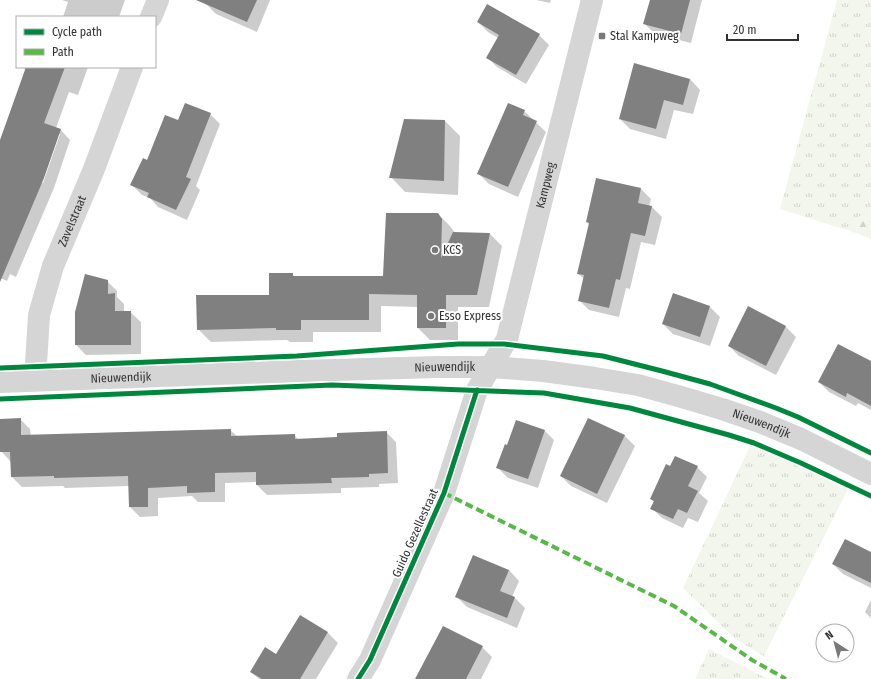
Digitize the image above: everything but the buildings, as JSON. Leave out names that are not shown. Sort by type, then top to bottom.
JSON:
[{"type":"street","points":[[151,16],[158,0]]},
{"type":"street","name":"Kampweg","points":[[491,367],[507,339],[592,0]]},
{"type":"street","name":"Zavelstraat","points":[[35,380],[39,314],[53,266],[94,168],[132,68]]},
{"type":"street","name":"Nieuwendijk","points":[[0,382],[437,367],[491,367],[543,371],[638,385],[672,394],[760,422],[801,439],[871,474]]},
{"type":"street","name":"Guido Gezellestraat","points":[[358,679],[370,660],[444,493],[477,390],[491,367]]},
{"type":"green space","points":[[837,0],[871,0],[871,220],[859,216],[856,233],[780,209]]},
{"type":"green space","points":[[859,216],[871,220],[871,239],[856,233]]},
{"type":"green space","points":[[750,446],[848,489],[764,656],[734,638],[683,588]]},
{"type":"green space","points":[[709,649],[768,679],[695,679]]},
{"type":"marked path","points":[[444,493],[674,606],[752,660],[786,679]]},
{"type":"cycle path","points":[[0,368],[297,356],[458,344],[504,344],[603,356],[710,384],[798,417],[871,453]]},
{"type":"cycle path","points":[[0,399],[332,385],[544,393],[630,408],[729,435],[754,443],[801,463],[871,496]]},
{"type":"cycle path","points":[[358,679],[370,660],[444,493],[477,390]]},
{"type":"place","name":"Stal Kampweg","points":[[602,36]]},
{"type":"place","name":"KCS","points":[[435,250]]},
{"type":"place","name":"Esso Express","points":[[431,316]]}]
